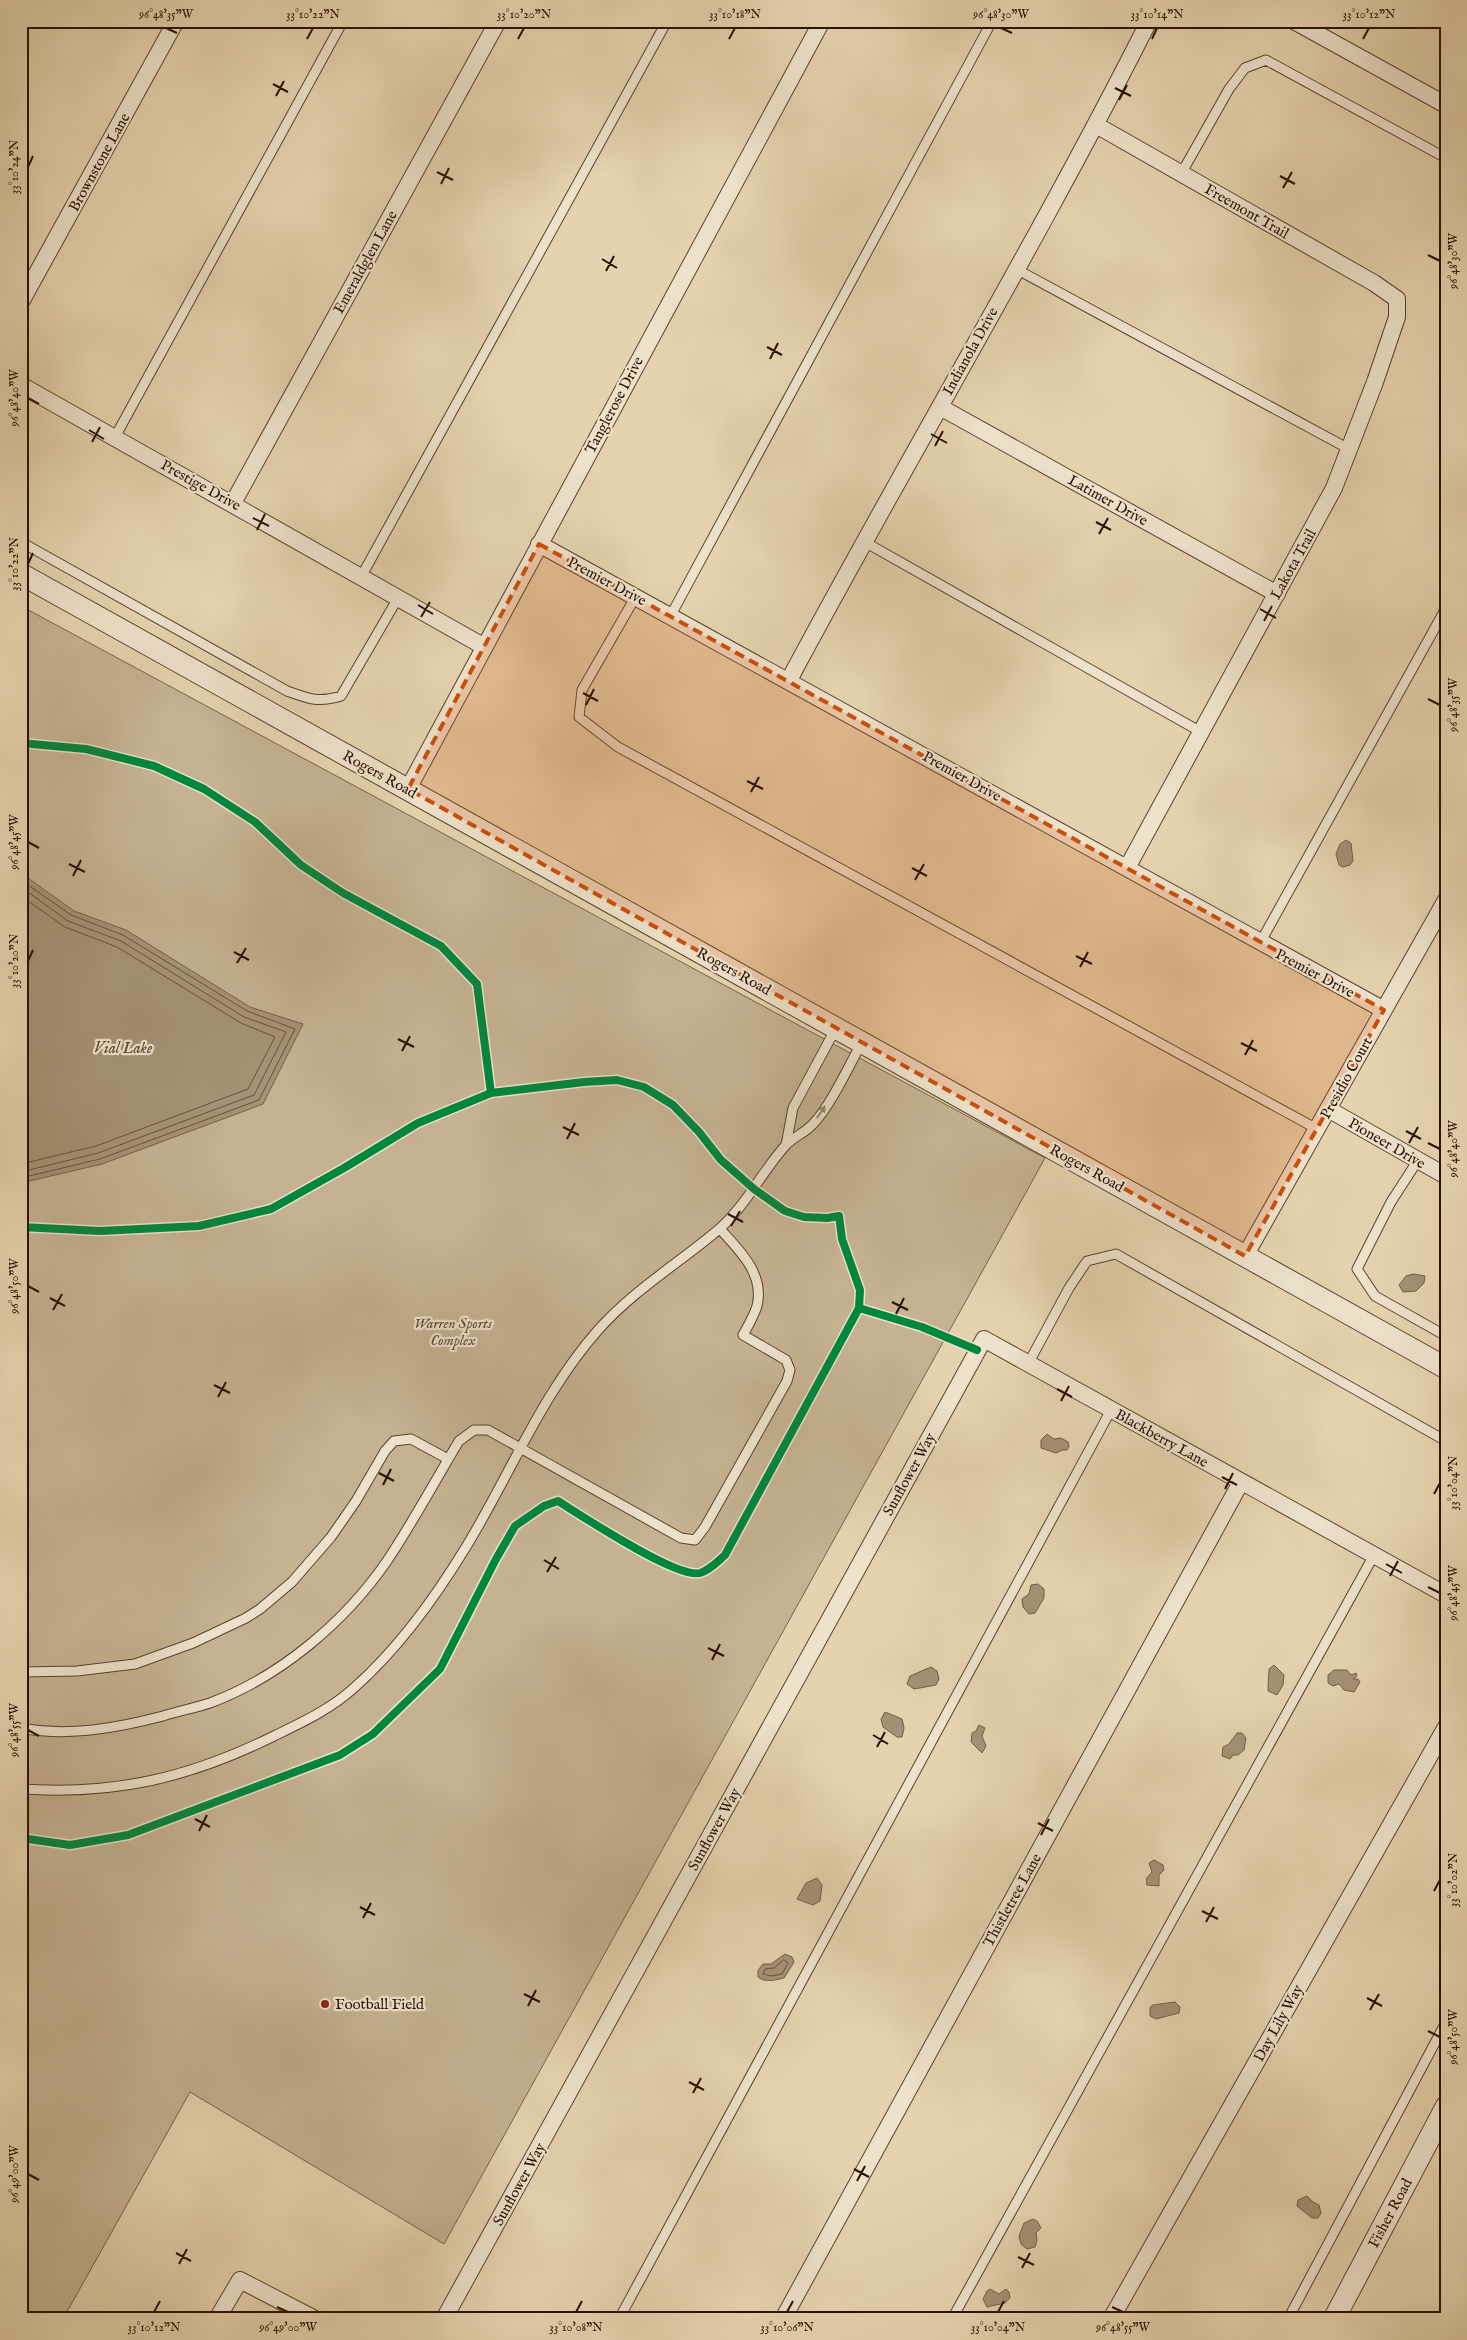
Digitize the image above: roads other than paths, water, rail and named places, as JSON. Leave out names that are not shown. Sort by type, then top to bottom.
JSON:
[{"type":"street","name":"Brownstone Lane","points":[[21,302],[176,21]]},
{"type":"street","name":"Emeraldglen Lane","points":[[232,503],[498,21]]},
{"type":"street","name":"Tanglerose Drive","points":[[408,789],[822,21]]},
{"type":"street","name":"Indianola Drive","points":[[789,680],[863,541],[940,407],[1096,126],[1149,21]]},
{"type":"street","points":[[1294,21],[1446,105]]},
{"type":"street","name":"Freemont Trail","points":[[1096,126],[1374,283],[1397,299]]},
{"type":"street","name":"Lakota Trail","points":[[1126,868],[1334,488],[1375,382],[1397,317],[1397,299]]},
{"type":"street","name":"Prestige Drive","points":[[21,385],[484,646]]},
{"type":"street","name":"Latimer Drive","points":[[940,407],[1277,594]]},
{"type":"street","name":"Premier Drive","points":[[539,544],[789,680],[1260,943],[1384,1010]]},
{"type":"street","name":"Rogers Road","points":[[21,574],[1446,1368]]},
{"type":"street","name":"Presidio Court","points":[[1246,1256],[1446,900]]},
{"type":"street","name":"Pioneer Drive","points":[[1328,1109],[1446,1176]]},
{"type":"street","name":"Blackberry Lane","points":[[984,1339],[1446,1595]]},
{"type":"street","name":"Sunflower Way","points":[[444,2319],[984,1339]]},
{"type":"street","name":"Thistletree Lane","points":[[782,2319],[1241,1482]]},
{"type":"street","name":"Day Lily Way","points":[[1111,2319],[1446,1728]]},
{"type":"street","name":"Fisher Road","points":[[1334,2319],[1446,2107]]},
{"type":"street","points":[[217,2319],[240,2280],[315,2319]]},
{"type":"lane","points":[[115,438],[343,21]]},
{"type":"lane","points":[[361,577],[667,21]]},
{"type":"lane","points":[[671,615],[992,21]]},
{"type":"lane","points":[[1181,174],[1229,89],[1245,68],[1266,60],[1446,158]]},
{"type":"lane","points":[[1016,269],[1349,449]]},
{"type":"lane","points":[[863,541],[1201,732]]},
{"type":"lane","points":[[21,542],[287,691],[306,698],[325,701],[341,696],[398,598]]},
{"type":"lane","points":[[636,596],[582,690],[579,717],[618,747],[1317,1129]]},
{"type":"lane","points":[[1260,943],[1446,608]]},
{"type":"lane","points":[[786,1145],[793,1108],[836,1028]]},
{"type":"lane","points":[[21,1789],[61,1792],[86,1790],[150,1782],[206,1767],[324,1712],[356,1686],[391,1651],[427,1608],[467,1546],[567,1369],[600,1328],[635,1294],[720,1228],[754,1189],[786,1145],[813,1125],[862,1042]]},
{"type":"lane","points":[[1418,1160],[1391,1202],[1357,1270],[1375,1296],[1446,1336]]},
{"type":"lane","points":[[21,1728],[42,1732],[104,1730],[210,1702],[280,1668],[318,1638],[348,1608],[386,1562],[459,1441],[474,1430],[488,1430],[681,1538],[695,1540],[710,1518],[787,1380],[790,1370],[786,1360],[743,1335],[757,1306],[757,1282],[748,1259],[720,1228]]},
{"type":"lane","points":[[1028,1364],[1069,1288],[1087,1261],[1116,1254],[1446,1441]]},
{"type":"lane","points":[[619,2319],[1111,1410]]},
{"type":"lane","points":[[21,1672],[77,1671],[135,1664],[193,1643],[246,1618],[260,1609],[292,1582],[331,1537],[356,1501],[384,1451],[394,1441],[410,1439],[448,1459]]},
{"type":"lane","points":[[952,2319],[1374,1555]]},
{"type":"lane","points":[[1288,2319],[1446,2022]]},
{"type":"water","points":[[1346,840],[1351,843],[1353,861],[1350,865],[1343,867],[1339,865],[1336,854],[1340,844]]},
{"type":"water","name":"Vial Lake","points":[[21,873],[74,911],[126,930],[250,1007],[303,1024],[263,1104],[102,1164],[21,1183]]},
{"type":"water","points":[[1413,1274],[1425,1276],[1424,1283],[1416,1291],[1403,1292],[1399,1285],[1406,1276]]},
{"type":"water","points":[[1047,1434],[1054,1439],[1061,1438],[1068,1442],[1069,1447],[1067,1450],[1056,1453],[1041,1448],[1041,1440]]},
{"type":"water","points":[[1038,1584],[1044,1589],[1044,1598],[1035,1613],[1029,1614],[1023,1607],[1022,1599],[1029,1594],[1031,1585]]},
{"type":"water","points":[[1274,1665],[1284,1675],[1283,1685],[1277,1695],[1268,1691],[1269,1669]]},
{"type":"water","points":[[931,1667],[937,1671],[939,1679],[936,1685],[914,1689],[907,1684],[910,1676]]},
{"type":"water","points":[[1334,1670],[1347,1670],[1351,1675],[1356,1673],[1357,1676],[1353,1679],[1358,1679],[1360,1682],[1354,1692],[1344,1690],[1339,1684],[1333,1686],[1328,1683],[1328,1675]]},
{"type":"water","points":[[885,1712],[902,1719],[904,1728],[902,1737],[897,1737],[883,1727],[881,1719]]},
{"type":"water","points":[[979,1725],[985,1728],[982,1736],[986,1746],[982,1753],[971,1742],[972,1733],[976,1731]]},
{"type":"water","points":[[1237,1733],[1242,1733],[1246,1738],[1244,1750],[1238,1755],[1233,1755],[1230,1759],[1222,1756],[1223,1747],[1229,1744]]},
{"type":"water","points":[[1154,1860],[1163,1865],[1164,1870],[1159,1875],[1159,1886],[1147,1885],[1146,1882],[1147,1877],[1152,1872],[1149,1863]]},
{"type":"water","points":[[817,1878],[822,1885],[820,1901],[813,1905],[797,1899],[806,1883]]},
{"type":"water","points":[[785,1954],[792,1957],[794,1962],[784,1978],[767,1980],[758,1977],[758,1970],[763,1964],[771,1964]]},
{"type":"water","points":[[1175,2002],[1180,2007],[1179,2013],[1156,2019],[1150,2016],[1150,2007],[1153,2005]]},
{"type":"water","points":[[1307,2196],[1319,2205],[1321,2213],[1318,2218],[1312,2218],[1297,2206],[1298,2200]]},
{"type":"water","points":[[1033,2219],[1037,2221],[1041,2228],[1036,2233],[1035,2247],[1027,2249],[1021,2244],[1019,2236],[1024,2223]]},
{"type":"water","points":[[990,2289],[999,2294],[1006,2289],[1009,2292],[1010,2298],[1005,2303],[987,2307],[983,2299]]},
{"type":"place","name":"Football Field","points":[[325,2004]]},
{"type":"park label","name":"Warren Sports Complex","points":[[453,1332]]}]
